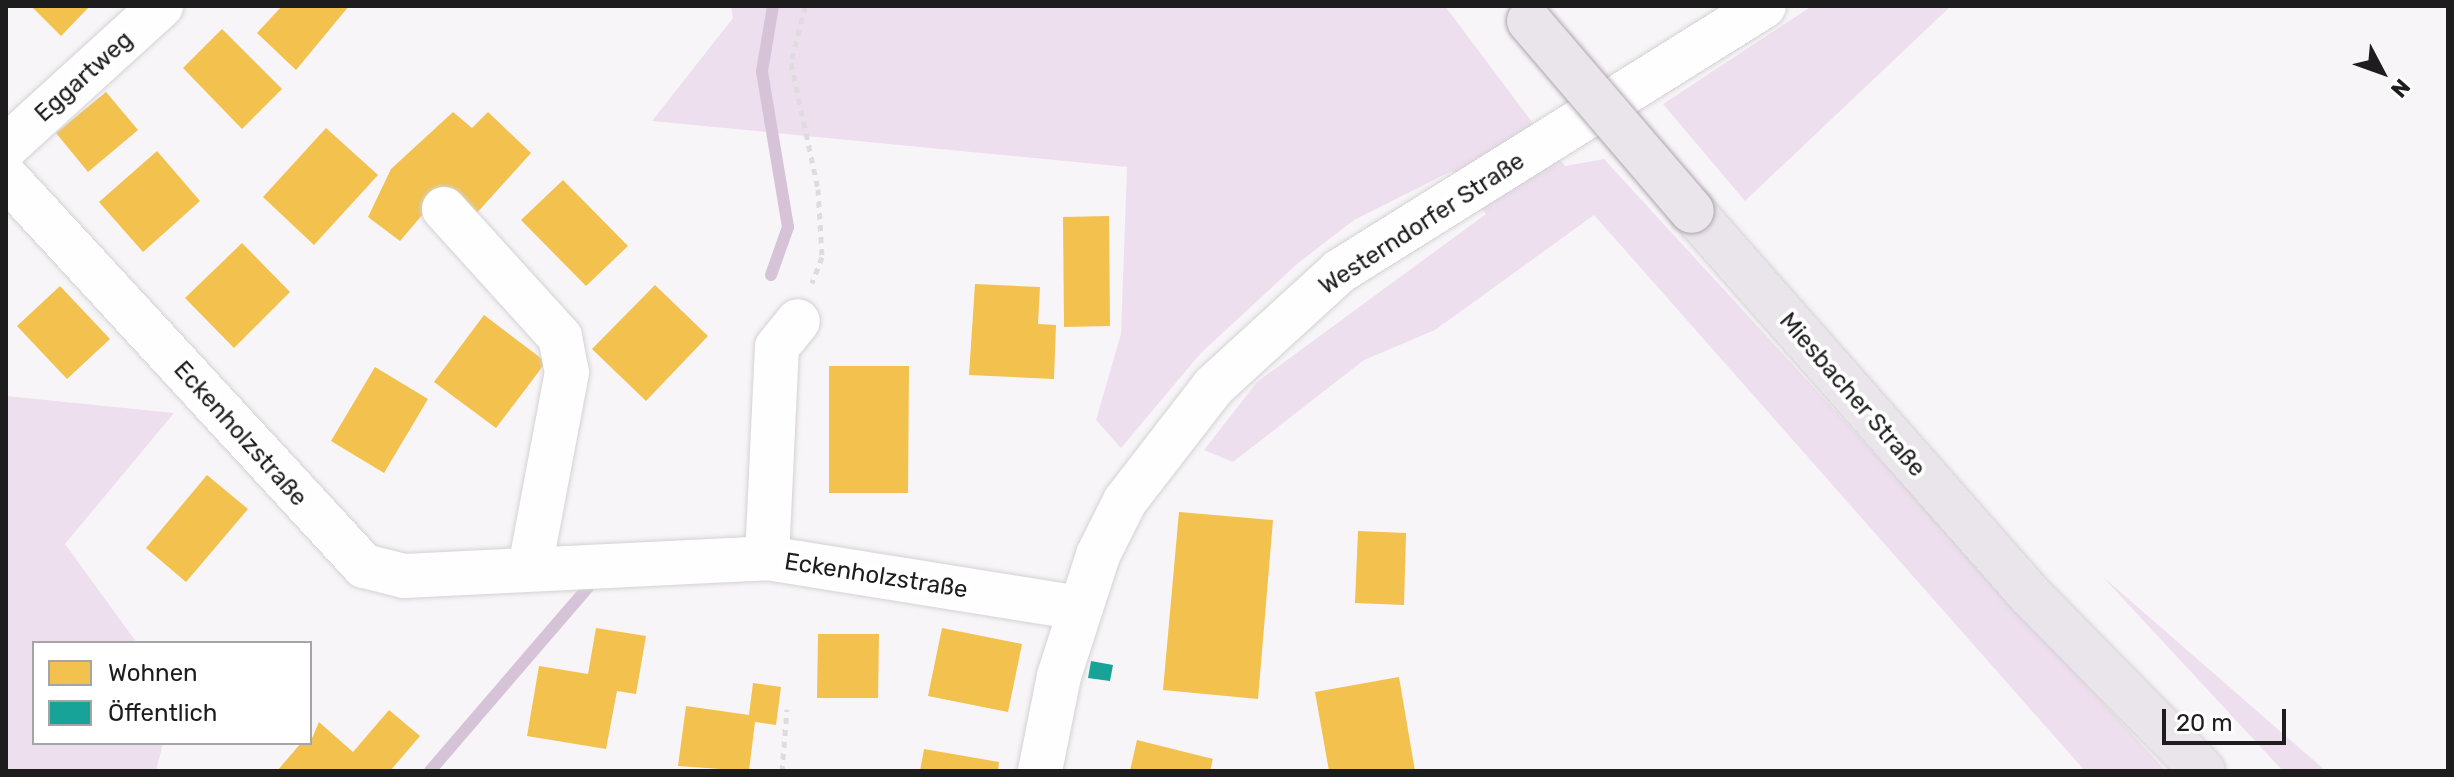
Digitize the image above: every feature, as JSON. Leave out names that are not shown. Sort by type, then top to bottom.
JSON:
[{"type":"main road","name":"Miesbacher Straße","points":[[1523,13],[1692,211],[2031,596],[2203,771]]},
{"type":"street","name":"Eggartweg","points":[[6,147],[161,6]]},
{"type":"street","name":"Westerndorfer Straße","points":[[1040,771],[1078,608],[1125,501],[1259,341],[1340,271],[1764,6]]},
{"type":"street","name":"Eckenholzstraße","points":[[6,177],[364,566],[404,576],[767,558],[1078,608]]},
{"type":"street","points":[[444,209],[560,337],[567,372],[530,568]]},
{"type":"street","points":[[767,558],[777,347],[798,321]]},
{"type":"path","points":[[798,321],[822,257],[818,189],[791,63],[805,6]]},
{"type":"path","points":[[782,771],[787,709]]},
{"type":"shaded area","points":[[731,6],[1445,6],[1565,166],[1604,159],[2166,771],[2085,771],[1594,215],[1435,330],[1364,360],[1233,462],[1204,450],[1257,382],[1486,214],[1452,171],[1354,220],[1297,264],[1201,353],[1121,448],[1096,420],[1121,334],[1127,167],[652,121],[733,18]]},
{"type":"shaded area","points":[[1812,6],[1951,6],[1745,201],[1663,104]]},
{"type":"shaded area","points":[[6,396],[174,413],[65,544],[136,641],[32,641],[32,745],[162,745],[156,771],[6,771]]},
{"type":"shaded area","points":[[2102,576],[2326,771],[2283,771]]},
{"type":"building: Wohnen","points":[[31,6],[90,6],[61,36]]},
{"type":"building: Wohnen","points":[[282,6],[349,6],[296,70],[257,33]]},
{"type":"building: Wohnen","points":[[222,29],[282,89],[242,129],[183,68]]},
{"type":"building: Wohnen","points":[[106,92],[138,130],[88,172],[56,133]]},
{"type":"building: Wohnen","points":[[453,112],[472,128],[488,112],[531,153],[475,215],[446,187],[400,241],[368,217],[391,169]]},
{"type":"building: Wohnen","points":[[326,128],[378,175],[314,245],[263,197]]},
{"type":"building: Wohnen","points":[[157,151],[200,201],[143,252],[99,202]]},
{"type":"building: Wohnen","points":[[563,180],[628,246],[586,286],[521,220]]},
{"type":"building: Wohnen","points":[[1109,216],[1110,326],[1064,327],[1063,217]]},
{"type":"building: Wohnen","points":[[242,243],[290,292],[234,348],[185,298]]},
{"type":"building: Wohnen","points":[[975,284],[1040,287],[1038,324],[1056,325],[1054,379],[969,375]]},
{"type":"building: Wohnen","points":[[655,285],[708,336],[646,401],[592,349]]},
{"type":"building: Wohnen","points":[[60,286],[110,339],[67,379],[17,326]]},
{"type":"building: Wohnen","points":[[484,315],[546,362],[496,428],[434,382]]},
{"type":"building: Wohnen","points":[[829,366],[909,366],[908,493],[829,493]]},
{"type":"building: Wohnen","points":[[375,367],[428,399],[384,473],[331,441]]},
{"type":"building: Wohnen","points":[[207,475],[248,509],[186,582],[146,548]]},
{"type":"building: Wohnen","points":[[1179,512],[1273,520],[1258,699],[1163,690]]},
{"type":"building: Wohnen","points":[[1358,531],[1406,533],[1404,605],[1355,603]]},
{"type":"building: Wohnen","points":[[596,628],[646,636],[636,694],[617,691],[606,749],[527,736],[539,666],[588,674]]},
{"type":"building: Wohnen","points":[[942,628],[1022,644],[1008,712],[928,696]]},
{"type":"building: Wohnen","points":[[818,634],[879,634],[878,698],[817,698]]},
{"type":"building: Wohnen","points":[[1399,677],[1415,771],[1329,771],[1315,692]]},
{"type":"building: Wohnen","points":[[753,683],[781,687],[776,725],[755,722],[749,771],[678,766],[686,706],[749,715]]},
{"type":"building: Wohnen","points":[[389,710],[420,736],[390,771],[277,771],[299,745],[312,745],[319,722],[353,752]]},
{"type":"building: Wohnen","points":[[1137,740],[1213,759],[1210,771],[1130,771]]},
{"type":"building: Wohnen","points":[[924,749],[999,762],[998,771],[920,771]]},
{"type":"building: Öffentlich","points":[[1091,661],[1113,665],[1110,681],[1088,678]]},
{"type":"waterway","points":[[771,275],[788,227],[762,71],[773,6]]},
{"type":"waterway","points":[[430,771],[588,587]]}]
